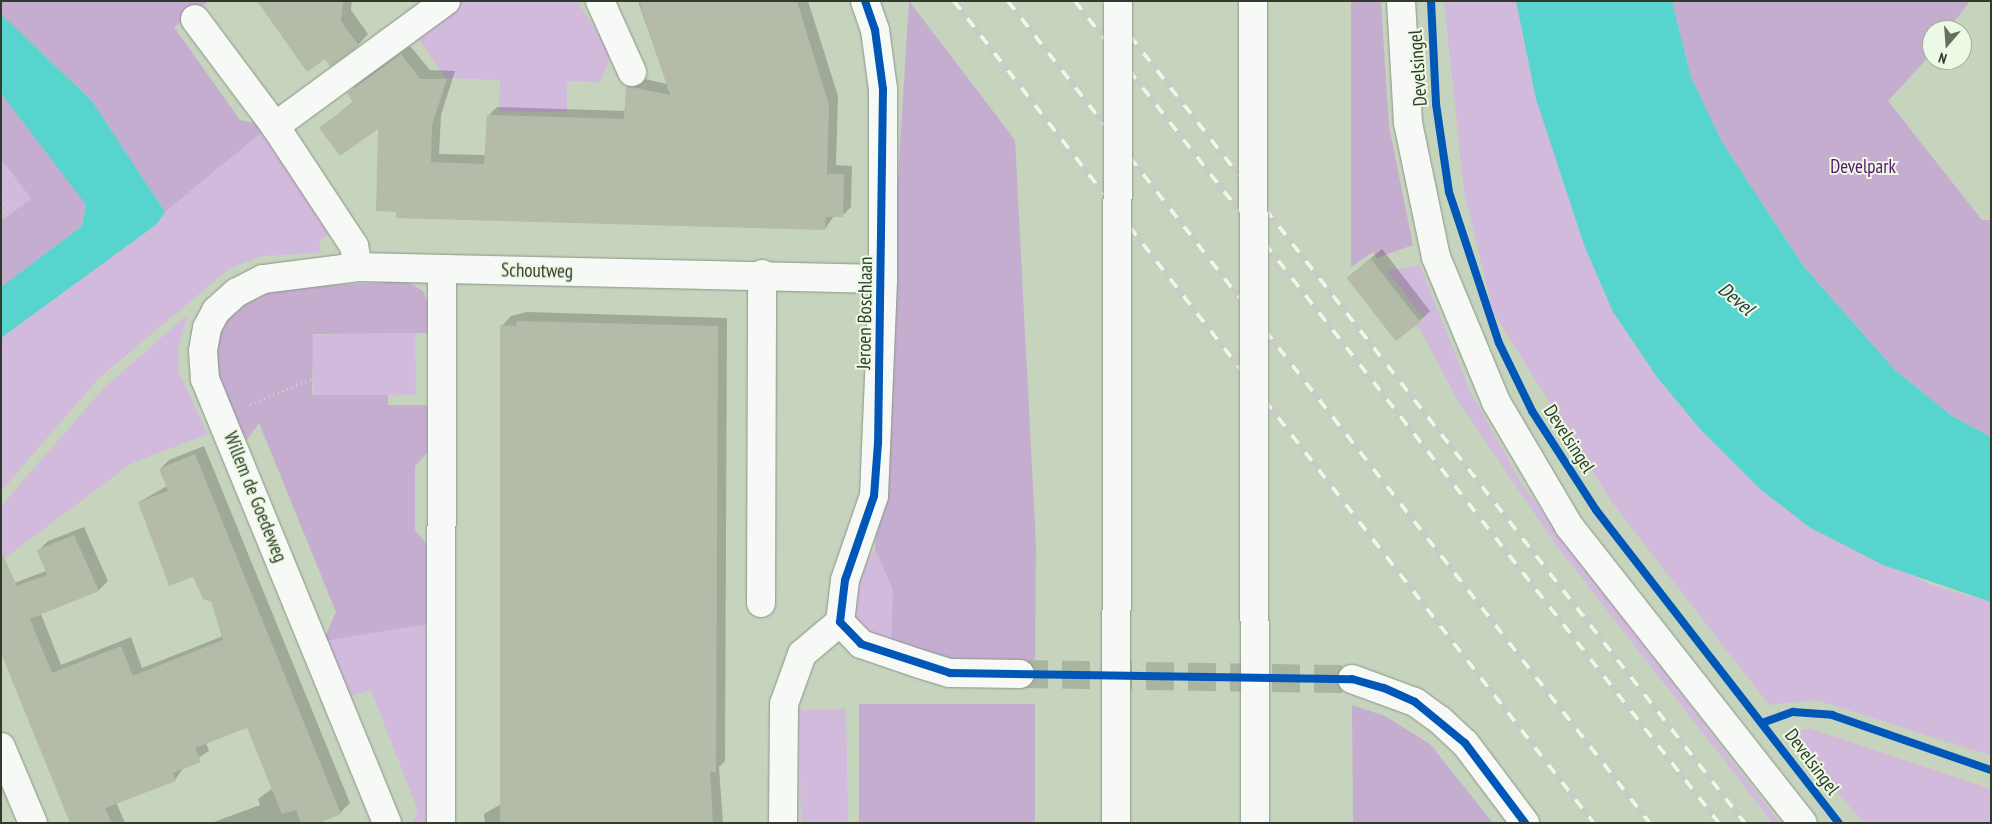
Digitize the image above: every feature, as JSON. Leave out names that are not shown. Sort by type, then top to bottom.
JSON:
[{"type":"main road","points":[[274,126],[446,1]]},
{"type":"main road","points":[[600,1],[632,72]]},
{"type":"main road","name":"Jeroen Boschlaan","points":[[840,622],[845,580],[874,496],[883,279],[883,89],[875,30],[865,1]]},
{"type":"main road","points":[[1116,823],[1118,1]]},
{"type":"main road","points":[[1253,1],[1255,823]]},
{"type":"main road","name":"Develsingel","points":[[1401,1],[1408,123],[1436,258],[1496,402],[1569,526],[1803,823]]},
{"type":"main road","points":[[195,19],[274,126],[354,246],[358,268]]},
{"type":"main road","name":"Schoutweg","points":[[358,268],[762,274],[883,279]]},
{"type":"main road","name":"Willem de Goedeweg","points":[[358,268],[264,279],[237,292],[216,311],[203,351],[205,379],[222,415],[387,823]]},
{"type":"main road","points":[[442,269],[442,823]]},
{"type":"main road","points":[[761,603],[762,274]]},
{"type":"main road","points":[[783,823],[784,704],[802,654],[840,622],[861,644],[950,673],[1020,674]]},
{"type":"main road","points":[[1352,679],[1414,702],[1440,720],[1465,743],[1525,823]]},
{"type":"main road","points":[[1,747],[33,823]]},
{"type":"path","points":[[1,199],[8,208],[1,213]]},
{"type":"path","points":[[1,498],[101,380],[138,344],[183,310],[216,311]]},
{"type":"path","points":[[222,415],[312,379]]},
{"type":"path","points":[[784,704],[940,700]]},
{"type":"path","points":[[852,823],[853,702]]},
{"type":"shaded area","points":[[458,1],[577,1],[612,54],[600,82],[567,81],[567,112],[499,111],[500,80],[446,78],[415,34]]},
{"type":"shaded area","points":[[1444,1],[1516,1],[1536,99],[1584,245],[1613,312],[1657,377],[1700,429],[1759,488],[1809,527],[1932,585],[1991,602],[1991,756],[1817,700],[1769,705],[1611,501],[1493,312],[1464,192]]},
{"type":"shaded area","points":[[261,133],[333,232],[319,241],[321,253],[263,256],[230,268],[98,379],[1,491],[1,338],[157,224],[165,212]]},
{"type":"shaded area","points":[[1,159],[31,200],[1,221]]},
{"type":"shaded area","points":[[1420,265],[1470,391],[1523,486],[1780,823],[1773,823],[1556,545],[1458,401],[1417,324],[1424,319],[1387,271]]},
{"type":"shaded area","points":[[188,314],[178,348],[179,373],[208,434],[132,463],[1,561],[1,506],[103,389]]},
{"type":"shaded area","points":[[415,333],[416,395],[313,397],[312,335]]},
{"type":"shaded area","points":[[875,549],[893,590],[891,646],[862,634],[850,614],[853,580]]},
{"type":"shaded area","points":[[428,624],[427,823],[412,823],[418,811],[371,690],[346,698],[323,641]]},
{"type":"shaded area","points":[[846,709],[848,823],[801,823],[799,710]]},
{"type":"shaded area","points":[[1809,728],[1991,789],[1991,823],[1864,823],[1788,735]]},
{"type":"green space","points":[[1,1],[209,1],[174,27],[240,120],[255,123],[261,133],[165,212],[92,101],[1,14]]},
{"type":"green space","points":[[909,1],[1015,140],[1036,544],[1035,662],[941,660],[891,646],[893,590],[875,549]]},
{"type":"green space","points":[[1351,1],[1381,1],[1389,126],[1413,245],[1377,258],[1373,252],[1351,267]]},
{"type":"green space","name":"Develpark","points":[[1672,1],[1970,1],[1956,20],[1922,20],[1922,64],[1888,101],[1982,220],[1991,220],[1991,437],[1952,416],[1895,370],[1804,267],[1722,142],[1691,77]]},
{"type":"green space","points":[[1,93],[86,204],[82,226],[1,287],[1,221],[31,199],[1,159]]},
{"type":"green space","points":[[406,281],[423,291],[430,306],[429,333],[313,334],[312,395],[388,395],[388,405],[428,405],[429,451],[415,466],[415,530],[429,547],[428,624],[323,641],[336,612],[259,423],[243,445],[212,369],[221,320],[264,289]]},
{"type":"green space","points":[[859,704],[1035,704],[1035,823],[859,823]]},
{"type":"green space","points":[[1352,705],[1385,716],[1430,744],[1493,823],[1353,823]]},
{"type":"water","name":"Devel","points":[[1516,1],[1672,1],[1691,77],[1722,142],[1804,267],[1895,370],[1952,416],[1991,437],[1991,602],[1883,565],[1809,527],[1759,488],[1700,429],[1657,377],[1613,312],[1584,245],[1536,99]]},
{"type":"water","points":[[1,14],[92,101],[165,212],[157,224],[1,338],[1,287],[82,226],[86,205],[1,93]]},
{"type":"building","points":[[257,1],[343,1],[341,21],[359,46],[330,67],[325,59],[307,72]]},
{"type":"building","points":[[639,1],[797,1],[829,105],[827,174],[844,174],[843,217],[826,217],[825,230],[396,218],[396,212],[376,211],[378,129],[340,156],[319,128],[353,103],[347,93],[401,54],[420,79],[447,79],[432,125],[431,162],[484,164],[487,115],[624,119],[626,86],[670,95]]},
{"type":"building","points":[[1371,259],[1420,322],[1396,341],[1347,278]]},
{"type":"building","points":[[517,321],[718,326],[716,772],[710,772],[713,823],[500,823],[500,325],[516,326]]},
{"type":"building","points":[[195,454],[341,814],[319,823],[301,823],[296,810],[282,814],[247,728],[195,748],[201,762],[173,773],[176,781],[105,808],[112,823],[70,823],[1,653],[1,551],[17,586],[47,575],[37,550],[74,535],[99,591],[30,619],[52,673],[121,646],[133,676],[223,640],[211,602],[203,599],[193,577],[169,586],[138,502],[168,491],[159,469]]},
{"type":"tunnel","points":[[1020,674],[1352,679]]},
{"type":"railway","points":[[954,1],[1594,823]]},
{"type":"railway","points":[[1008,1],[1650,823]]},
{"type":"railway","points":[[1075,1],[1719,823]]},
{"type":"railway","points":[[1103,1],[1745,823]]},
{"type":"cycle path","points":[[865,1],[875,30],[883,89],[878,443],[874,496],[845,580],[840,622],[861,644],[950,673],[1352,679],[1384,688],[1415,702],[1465,743],[1525,823]]},
{"type":"cycle path","points":[[1431,1],[1436,104],[1449,192],[1499,343],[1532,411],[1596,510],[1839,823]]},
{"type":"cycle path","points":[[1762,723],[1793,712],[1832,715],[1991,770]]}]
